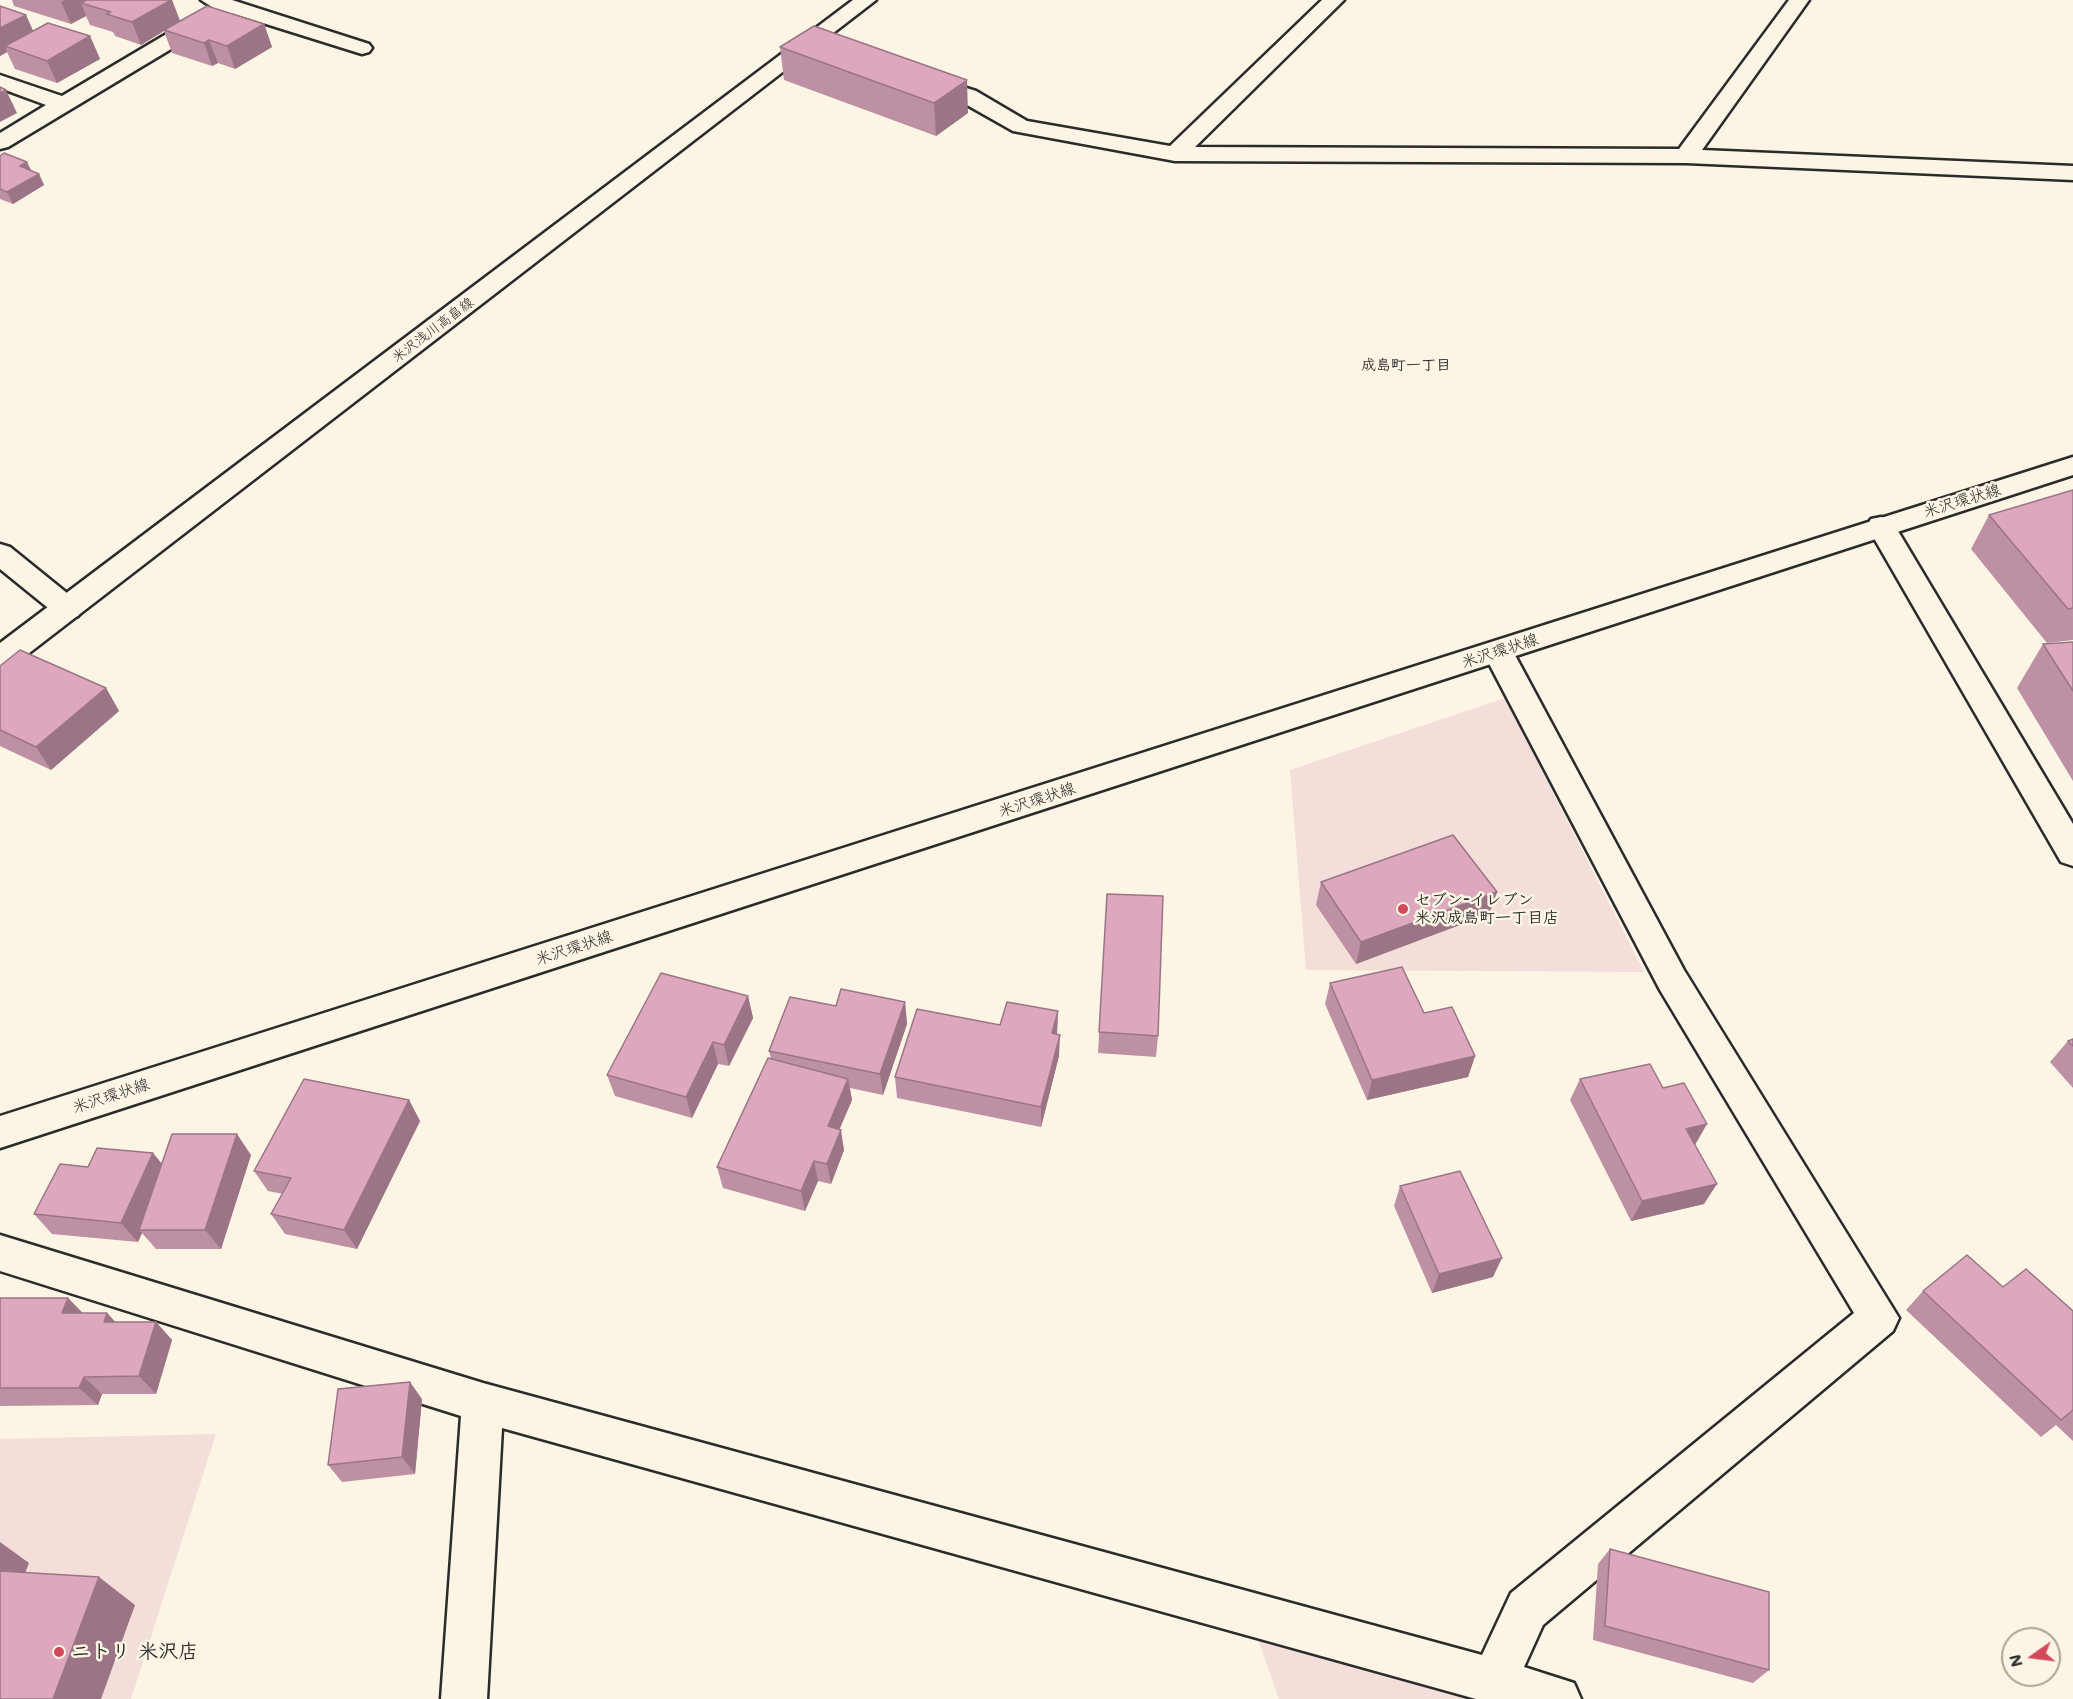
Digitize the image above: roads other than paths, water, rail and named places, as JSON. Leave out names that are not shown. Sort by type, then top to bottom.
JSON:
[{"type":"street","name":"米沢浅川高畠線","points":[[0,659],[821,45],[866,0]]},
{"type":"street","points":[[1175,154],[1334,0]]},
{"type":"street","points":[[1686,156],[1799,0]]},
{"type":"street","points":[[0,142],[64,104],[220,3],[362,48]]},
{"type":"street","points":[[900,72],[968,96],[1021,126],[1175,154],[1686,156],[2073,173]]},
{"type":"street","points":[[0,81],[64,104]]},
{"type":"street","name":"米沢環状線","points":[[0,1132],[2073,466]]},
{"type":"street","points":[[1881,526],[2073,853]]},
{"type":"street","points":[[0,554],[68,609]]},
{"type":"street","points":[[1494,1680],[1527,1609],[1879,1318],[1672,980],[1498,652]]},
{"type":"street","points":[[0,1253],[483,1403],[1558,1699]]},
{"type":"street","points":[[464,1699],[483,1403]]},
{"type":"place","name":"セブン-イレブン 米沢成島町一丁目店","points":[[1403,909]]},
{"type":"place","name":"ニトリ 米沢店","points":[[59,1652]]},
{"type":"district","name":"成島町一丁目","points":[[1406,365]]}]
